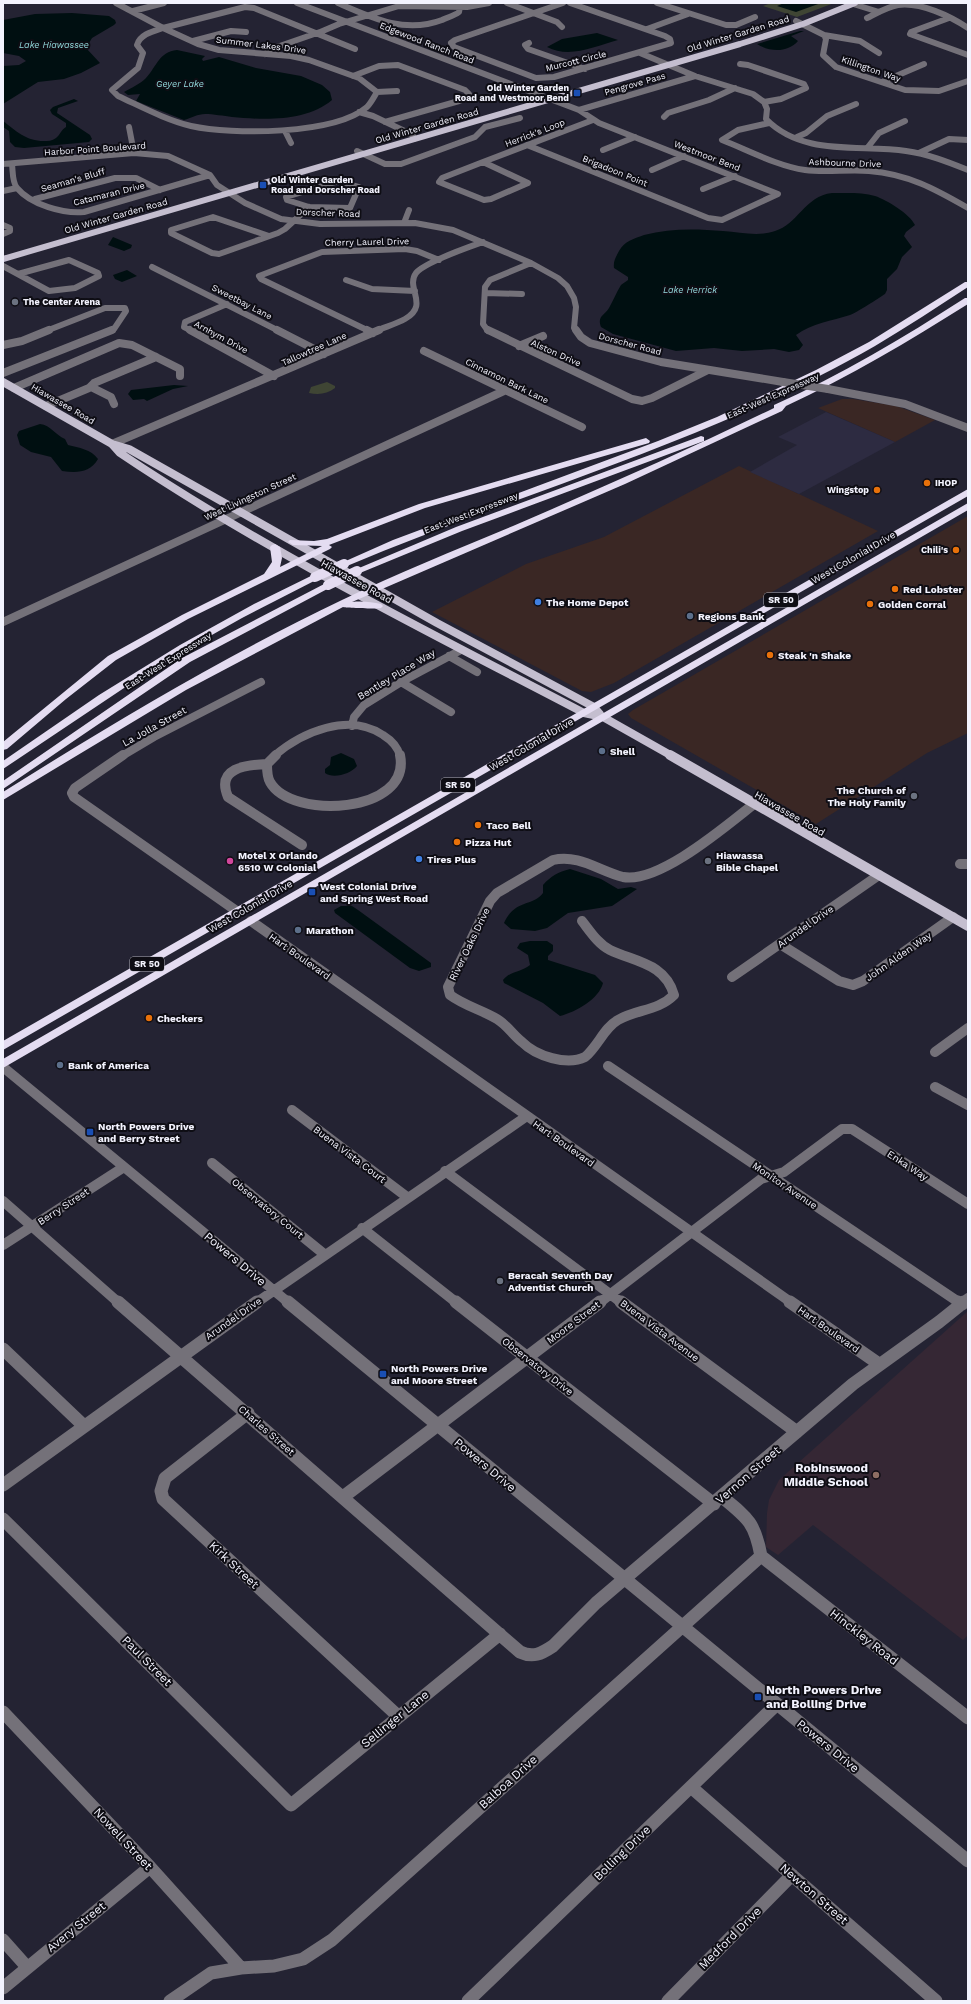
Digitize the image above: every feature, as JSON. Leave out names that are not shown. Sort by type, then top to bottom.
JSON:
[{"type":"highway","name":"East-West Expressway","points":[[3,766],[104,696],[165,658],[264,602],[315,577],[396,542],[661,443],[733,413],[800,382],[872,344],[968,284]]},
{"type":"highway","name":"East-West Expressway","points":[[3,786],[186,660],[328,585],[357,571],[438,537],[647,460],[783,404],[885,352],[968,300]]},
{"type":"highway","points":[[3,797],[183,686],[326,612],[685,454],[779,409],[783,404]]},
{"type":"highway","points":[[293,542],[322,544],[357,532],[422,506],[642,442],[717,416],[733,413]]},
{"type":"highway","name":"West Colonial Drive","points":[[3,1046],[968,492]]},
{"type":"highway","name":"West Colonial Drive","points":[[3,1066],[195,953],[968,506]]},
{"type":"highway","points":[[3,747],[62,697],[112,658],[185,617],[357,532]]},
{"type":"highway","points":[[886,540],[898,546]]},
{"type":"highway","points":[[267,576],[277,565],[278,556],[275,547]]},
{"type":"highway","points":[[762,625],[760,622],[761,619],[785,597]]},
{"type":"highway","points":[[326,612],[360,604],[378,606]]},
{"type":"highway","points":[[704,659],[706,653],[749,626],[751,622],[748,618]]},
{"type":"highway","points":[[434,815],[436,806],[465,781]]},
{"type":"highway","points":[[380,846],[410,822],[414,811]]},
{"type":"highway","points":[[251,921],[252,912],[292,881]]},
{"type":"highway","points":[[195,953],[235,921],[238,912]]},
{"type":"main road","name":"Old Winter Garden Road","points":[[665,64],[736,42],[844,3]]},
{"type":"main road","name":"Old Winter Garden Road","points":[[3,254],[360,153],[665,64],[740,44],[803,24],[853,3]]},
{"type":"main road","name":"Old Winter Garden Road","points":[[3,259],[227,191]]},
{"type":"main road","name":"Hiawassee Road","points":[[3,382],[112,444],[129,449],[589,710]]},
{"type":"main road","name":"Hiawassee Road","points":[[112,444],[120,453],[226,520],[360,596],[461,650],[603,717],[968,926]]},
{"type":"street","name":"Summer Lakes Drive","points":[[116,3],[193,41],[218,50],[293,57],[353,76],[370,84],[377,92]]},
{"type":"street","points":[[132,11],[164,3]]},
{"type":"street","name":"Edgewood Ranch Road","points":[[297,3],[547,98]]},
{"type":"street","points":[[338,3],[393,24],[416,26],[425,25],[455,15],[459,12],[460,7]]},
{"type":"street","points":[[265,54],[271,49],[399,6],[424,4],[460,7],[489,3]]},
{"type":"street","points":[[507,3],[557,22],[562,28]]},
{"type":"street","name":"Murcott Circle","points":[[563,3],[532,12],[455,40],[451,44],[454,47],[536,78],[554,77],[671,43],[670,39],[665,36],[570,3]]},
{"type":"street","points":[[657,3],[726,25],[736,25],[755,17]]},
{"type":"street","points":[[853,3],[878,12]]},
{"type":"street","points":[[867,18],[878,12],[898,5],[908,5],[949,18],[962,23],[968,28]]},
{"type":"street","points":[[355,49],[254,8],[245,7],[149,32],[138,41],[137,45],[143,53],[142,63],[136,71],[125,80],[114,86],[112,90],[114,93],[175,121],[193,126],[248,132],[285,130],[323,124],[359,112],[370,105],[377,92],[397,91]]},
{"type":"street","points":[[647,29],[688,14]]},
{"type":"street","points":[[949,18],[911,32],[910,34],[968,55]]},
{"type":"street","points":[[796,21],[824,34],[851,38],[873,46],[879,53]]},
{"type":"street","points":[[193,41],[231,31],[246,32]]},
{"type":"street","name":"Killington Way","points":[[824,34],[826,39],[823,56],[836,67],[905,90],[926,92],[939,91],[968,81]]},
{"type":"street","points":[[529,43],[525,45],[528,49],[584,69]]},
{"type":"street","points":[[640,53],[695,76],[753,94],[764,102],[767,109],[766,119],[769,123],[781,131],[796,137],[822,146],[868,147],[919,153],[968,170]]},
{"type":"street","points":[[740,64],[748,65],[804,84],[806,88],[781,99],[764,102]]},
{"type":"street","points":[[882,82],[924,64]]},
{"type":"street","points":[[353,76],[379,66],[398,65],[465,90],[469,94],[467,98],[459,101],[385,122]]},
{"type":"street","name":"Pengrove Pass","points":[[579,110],[695,76]]},
{"type":"street","points":[[664,117],[668,113],[709,100],[735,88]]},
{"type":"street","name":"Westmoor Bend","points":[[547,98],[579,110],[593,120],[778,194],[722,220],[708,218],[697,214]]},
{"type":"street","points":[[796,137],[806,133],[827,116],[856,104]]},
{"type":"street","points":[[359,112],[385,122],[412,137]]},
{"type":"street","points":[[360,153],[385,164],[402,164],[428,153],[468,140],[475,136],[484,127],[520,118]]},
{"type":"street","name":"Herrick's Loop","points":[[483,162],[528,183],[491,199],[484,200],[478,199],[440,182],[442,178],[483,162],[527,145],[593,120]]},
{"type":"street","points":[[868,147],[871,138],[878,133],[905,121]]},
{"type":"street","name":"Ashbourne Drive","points":[[769,123],[747,126],[726,135],[722,140],[791,167],[806,170],[869,171],[893,174],[916,180],[941,192],[968,208]]},
{"type":"street","points":[[129,127],[134,153]]},
{"type":"street","points":[[285,130],[291,143]]},
{"type":"street","points":[[603,150],[635,137]]},
{"type":"street","points":[[919,153],[946,140],[956,138],[968,140]]},
{"type":"street","name":"Brigadoon Point","points":[[527,145],[697,214]]},
{"type":"street","name":"Harbor Point Boulevard","points":[[3,164],[134,153],[168,156],[210,175],[217,185],[227,191]]},
{"type":"street","points":[[652,170],[684,156]]},
{"type":"street","points":[[3,191],[17,188],[13,178],[12,164]]},
{"type":"street","name":"Catamaran Drive","points":[[17,188],[57,210],[76,213],[210,175]]},
{"type":"street","points":[[703,190],[735,176]]},
{"type":"street","name":"Seaman's Bluff","points":[[35,199],[114,178],[136,178],[160,190]]},
{"type":"street","points":[[269,236],[213,217],[176,228],[172,230],[171,233],[212,253],[218,254],[269,236],[285,229],[309,207],[350,208],[359,187],[339,181],[286,197],[291,203],[309,207]]},
{"type":"street","name":"Dorscher Road","points":[[227,191],[262,212],[293,221],[320,224],[404,223],[444,228],[483,242],[552,273],[563,282],[571,291],[576,307],[574,328],[584,340],[601,347],[652,360],[906,404],[968,428]]},
{"type":"street","points":[[404,223],[409,210]]},
{"type":"street","points":[[3,225],[10,228],[10,231],[3,234]]},
{"type":"street","name":"Tallowtree Lane","points":[[112,444],[274,376],[373,333],[414,313],[418,306],[414,278],[417,271],[439,260],[483,242]]},
{"type":"street","name":"Cherry Laurel Drive","points":[[373,333],[261,279],[258,276],[322,252],[405,249],[417,251],[439,260]]},
{"type":"street","points":[[3,266],[18,274],[49,290],[56,292],[64,291],[100,276],[98,273],[69,260],[18,274]]},
{"type":"street","name":"Alston Drive","points":[[531,263],[490,280],[484,287],[483,324],[485,328],[519,346],[632,399],[642,401],[652,398],[708,370]]},
{"type":"street","name":"Sweetbay Lane","points":[[152,267],[324,354]]},
{"type":"street","points":[[346,280],[362,288],[372,290],[415,290]]},
{"type":"street","points":[[485,293],[522,294]]},
{"type":"street","name":"Arnhym Drive","points":[[227,304],[188,320],[185,322],[184,327],[274,376]]},
{"type":"street","points":[[3,345],[22,341],[105,308],[118,307],[125,308],[126,311],[114,329],[109,332],[3,373]]},
{"type":"street","points":[[519,346],[543,336]]},
{"type":"street","points":[[14,388],[119,343],[132,345],[180,369],[180,376]]},
{"type":"street","name":"Cinnamon Bark Lane","points":[[424,351],[582,427]]},
{"type":"street","points":[[46,406],[91,387],[94,383],[156,357]]},
{"type":"street","points":[[579,373],[590,368]]},
{"type":"street","points":[[91,387],[111,397],[114,404]]},
{"type":"street","name":"West Livingston Street","points":[[3,622],[506,390]]},
{"type":"street","name":"Bentley Place Way","points":[[352,726],[354,717],[358,710],[401,682],[461,650]]},
{"type":"street","points":[[449,656],[477,672]]},
{"type":"street","name":"La Jolla Street","points":[[238,912],[79,800],[72,793],[75,788],[122,756],[261,682]]},
{"type":"street","points":[[401,682],[451,712]]},
{"type":"street","points":[[335,726],[352,726],[380,733],[392,741],[399,751],[403,762],[401,773],[384,794],[368,801],[348,805],[308,804],[294,800],[272,785],[268,775],[267,764],[280,749],[297,739],[322,729],[335,726]]},
{"type":"street","points":[[267,764],[249,764],[239,768],[230,774],[224,781],[223,789],[228,797],[302,845]]},
{"type":"street","name":"River Oaks Drive","points":[[582,921],[603,945],[610,950],[649,965],[669,982],[673,987],[674,995],[662,1006],[618,1020],[587,1055],[580,1060],[561,1060],[529,1048],[496,1018],[472,1009],[450,995],[448,988],[490,901],[497,893],[553,860],[561,858],[584,861],[620,876],[635,877],[645,875],[688,855],[754,804]]},
{"type":"street","name":"Arundel Drive","points":[[732,977],[878,875]]},
{"type":"street","name":"John Alden Way","points":[[780,944],[839,981],[853,985],[863,981],[952,917]]},
{"type":"street","name":"Hart Boulevard","points":[[251,921],[879,1364]]},
{"type":"street","points":[[934,1052],[968,1028]]},
{"type":"street","name":"Powers Drive","points":[[3,1066],[438,1426],[968,1861]]},
{"type":"street","name":"Monitor Avenue","points":[[608,1066],[965,1301]]},
{"type":"street","points":[[935,1088],[968,1105]]},
{"type":"street","name":"Buena Vista Court","points":[[292,1110],[407,1197]]},
{"type":"street","name":"Arundel Drive","points":[[3,1485],[324,1254],[527,1116]]},
{"type":"street","name":"Moore Street","points":[[343,1498],[761,1179],[784,1172],[837,1132],[847,1128]]},
{"type":"street","name":"Enka Way","points":[[847,1128],[858,1132],[968,1204]]},
{"type":"street","name":"Observatory Court","points":[[212,1163],[324,1254]]},
{"type":"street","name":"Berry Street","points":[[3,1246],[124,1167]]},
{"type":"street","name":"Buena Vista Avenue","points":[[445,1171],[797,1432]]},
{"type":"street","name":"Charles Street","points":[[3,1201],[248,1413],[520,1652],[532,1656]]},
{"type":"street","name":"Observatory Drive","points":[[362,1228],[527,1358],[718,1501]]},
{"type":"street","name":"Vernon Street","points":[[532,1656],[547,1649],[563,1636],[597,1602],[625,1580],[797,1432],[879,1364],[918,1338],[965,1301]]},
{"type":"street","points":[[3,1349],[84,1426]]},
{"type":"street","name":"Kirk Street","points":[[248,1413],[165,1478],[160,1491],[163,1499],[398,1716]]},
{"type":"street","points":[[718,1501],[752,1522],[757,1532],[761,1556]]},
{"type":"street","name":"Paul Street","points":[[3,1519],[291,1805]]},
{"type":"street","name":"Balboa Drive","points":[[170,2001],[211,1973],[241,1968],[274,1966],[303,1959],[332,1940],[761,1556]]},
{"type":"street","name":"Hinckley Road","points":[[761,1556],[968,1718]]},
{"type":"street","name":"Sellinger Lane","points":[[291,1805],[500,1634]]},
{"type":"street","name":"Bolling Drive","points":[[468,2001],[777,1704]]},
{"type":"street","name":"Nowell Street","points":[[3,1712],[150,1867],[241,1968]]},
{"type":"street","name":"Newton Street","points":[[691,1787],[936,2001]]},
{"type":"street","name":"Avery Street","points":[[3,1988],[150,1867]]},
{"type":"street","name":"Medford Drive","points":[[668,2001],[792,1875]]},
{"type":"street","points":[[3,1940],[27,1967]]},
{"type":"shaded area","points":[[842,399],[853,399],[896,406],[935,420],[895,442],[818,408]]},
{"type":"shaded area","points":[[826,412],[895,442],[799,494],[750,472],[797,445],[778,437]]},
{"type":"shaded area","points":[[739,466],[878,531],[614,683],[591,692],[582,691],[432,612],[526,564],[604,537]]},
{"type":"shaded area","points":[[968,516],[968,733],[927,753],[816,824],[631,718],[628,714],[633,710]]},
{"type":"shaded area","name":"Robinswood Middle School","points":[[968,1311],[968,1635],[963,1640],[813,1525],[778,1555],[766,1547],[769,1500],[779,1480]]},
{"type":"green space","points":[[771,3],[834,3],[797,17],[763,6]]},
{"type":"green space","points":[[327,382],[335,386],[335,388],[323,394],[309,393],[311,387]]},
{"type":"water","points":[[784,3],[821,3],[796,12],[777,6]]},
{"type":"water","name":"Lake Hiawassee","points":[[72,13],[109,16],[115,20],[116,23],[114,25],[92,38],[86,48],[100,63],[81,73],[64,79],[38,82],[3,104],[3,66],[19,65],[26,61],[19,56],[3,53],[3,20],[35,14]]},
{"type":"water","points":[[804,31],[791,36],[798,41],[789,48],[773,50],[757,44]]},
{"type":"water","points":[[597,33],[618,40],[574,52],[565,52],[547,47],[562,39]]},
{"type":"water","name":"Geyer Lake","points":[[177,50],[205,56],[202,59],[203,61],[219,57],[256,68],[301,76],[322,85],[330,92],[332,100],[322,107],[310,112],[284,118],[257,119],[205,114],[197,115],[184,120],[136,101],[140,94],[128,95],[124,92],[146,78],[162,57],[171,51]]},
{"type":"water","points":[[74,99],[78,101],[58,108],[57,113],[90,135],[92,139],[89,142],[24,148],[15,147],[10,142],[9,131],[3,127],[3,121],[22,135],[38,141],[47,141],[56,138],[66,127],[66,123],[52,114],[50,110],[53,107]]},
{"type":"water","name":"Lake Herrick","points":[[832,193],[870,195],[880,198],[898,208],[908,216],[915,225],[906,232],[904,236],[912,247],[902,257],[897,269],[887,279],[887,290],[885,294],[853,314],[815,325],[802,331],[796,335],[803,345],[799,350],[789,352],[774,349],[742,351],[714,348],[676,351],[613,334],[601,327],[600,318],[609,308],[621,285],[628,280],[628,277],[614,268],[614,266],[615,259],[619,251],[630,241],[644,235],[674,230],[703,230],[755,234],[768,233],[783,228],[815,199]]},
{"type":"water","points":[[113,237],[132,245],[131,248],[124,251],[108,245]]},
{"type":"water","points":[[127,270],[137,276],[122,282],[115,279],[113,275]]},
{"type":"water","points":[[174,385],[188,386],[173,389],[147,401],[144,399],[133,400],[128,394],[131,390]]},
{"type":"water","points":[[40,424],[47,426],[65,439],[68,445],[92,453],[98,459],[95,464],[83,471],[62,471],[51,457],[31,452],[20,445],[17,435],[19,431]]},
{"type":"water","points":[[341,753],[354,759],[357,766],[351,771],[342,775],[333,776],[325,773],[325,769],[330,765],[331,757]]},
{"type":"water","points":[[570,869],[601,879],[618,889],[631,887],[637,889],[612,906],[568,913],[547,928],[535,931],[511,929],[504,923],[508,915],[513,910],[539,897],[543,893],[543,885],[549,879],[558,873]]},
{"type":"water","points":[[341,906],[352,906],[358,910],[431,963],[431,967],[419,971],[410,968],[335,913],[334,910]]},
{"type":"water","points":[[530,941],[547,941],[553,945],[553,951],[548,956],[548,960],[595,975],[603,983],[601,989],[592,999],[580,1008],[560,1016],[543,1003],[504,983],[503,980],[506,977],[530,965],[528,955],[517,948],[520,943]]},
{"type":"place","name":"Old Winter Garden Road and Westmoor Bend","points":[[577,93]]},
{"type":"place","name":"Old Winter Garden Road and Dorscher Road","points":[[263,185]]},
{"type":"place","name":"The Center Arena","points":[[15,302]]},
{"type":"place","name":"IHOP","points":[[927,483]]},
{"type":"place","name":"Wingstop","points":[[877,490]]},
{"type":"place","name":"Chili's","points":[[956,550]]},
{"type":"place","name":"Red Lobster","points":[[895,589]]},
{"type":"place","name":"The Home Depot","points":[[538,602]]},
{"type":"place","name":"Golden Corral","points":[[870,604]]},
{"type":"place","name":"Regions Bank","points":[[690,616]]},
{"type":"place","name":"Steak 'n Shake","points":[[770,655]]},
{"type":"place","name":"Shell","points":[[602,751]]},
{"type":"place","name":"The Church of The Holy Family","points":[[914,796]]},
{"type":"place","name":"Taco Bell","points":[[478,825]]},
{"type":"place","name":"Pizza Hut","points":[[457,842]]},
{"type":"place","name":"Tires Plus","points":[[419,859]]},
{"type":"place","name":"Motel X Orlando 6510 W Colonial","points":[[230,861]]},
{"type":"place","name":"Hiawassa Bible Chapel","points":[[708,861]]},
{"type":"place","name":"West Colonial Drive and Spring West Road","points":[[312,892]]},
{"type":"place","name":"Marathon","points":[[298,930]]},
{"type":"place","name":"Checkers","points":[[149,1018]]},
{"type":"place","name":"Bank of America","points":[[60,1065]]},
{"type":"place","name":"North Powers Drive and Berry Street","points":[[90,1132]]},
{"type":"place","name":"Beracah Seventh Day Adventist Church","points":[[500,1281]]},
{"type":"place","name":"North Powers Drive and Moore Street","points":[[383,1374]]},
{"type":"place","name":"Robinswood Middle School","points":[[876,1475]]},
{"type":"place","name":"North Powers Drive and Bolling Drive","points":[[758,1697]]}]
